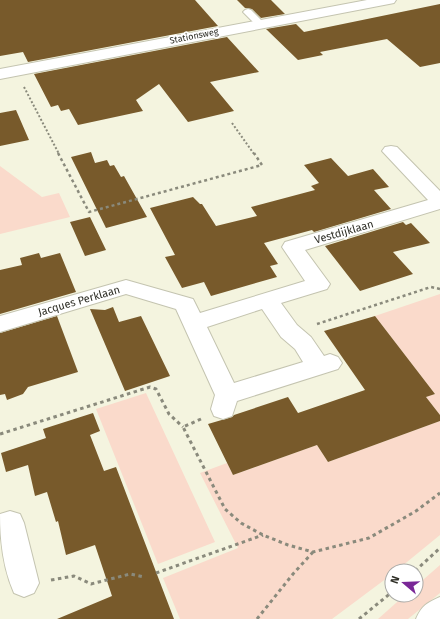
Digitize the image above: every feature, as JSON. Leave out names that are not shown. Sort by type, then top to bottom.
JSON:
[{"type":"street","name":"Stationsweg","points":[[0,74],[383,0]]},
{"type":"street","name":"Vestdijklaan","points":[[267,300],[319,284],[292,247],[440,203],[391,151]]},
{"type":"street","name":"Jacques Perklaan","points":[[0,324],[126,288],[185,304],[225,402]]},
{"type":"street","points":[[193,323],[267,300],[289,331],[324,364],[225,402]]},
{"type":"street","points":[[0,527],[10,523],[24,583]]},
{"type":"street","points":[[431,619],[440,612]]},
{"type":"lane","points":[[248,12],[260,24]]},
{"type":"path","points":[[16,71],[89,212],[262,165],[232,123]]},
{"type":"path","points":[[289,331],[316,324],[431,287],[440,289]]},
{"type":"path","points":[[0,434],[150,387],[156,388],[168,414],[182,427],[225,510],[240,523],[264,535],[288,545],[313,552],[369,538],[416,511],[440,493]]},
{"type":"path","points":[[182,427],[225,402]]},
{"type":"path","points":[[156,573],[264,535]]},
{"type":"path","points":[[424,563],[440,548]]},
{"type":"path","points":[[257,619],[293,574],[313,552]]},
{"type":"path","points":[[24,583],[42,582],[74,576],[91,584],[130,574],[144,578]]},
{"type":"path","points":[[359,619],[384,599]]},
{"type":"shaded area","points":[[0,166],[42,197],[59,193],[70,217],[0,234]]},
{"type":"shaded area","points":[[440,294],[440,415],[426,397],[435,394],[375,316]]},
{"type":"shaded area","points":[[146,393],[215,542],[158,564],[96,409]]},
{"type":"shaded area","points":[[440,421],[440,535],[406,563],[384,563],[384,580],[332,619],[180,619],[163,578],[238,548],[200,473],[227,463],[233,475],[317,445],[328,462]]},
{"type":"shaded area","points":[[440,565],[440,593],[408,619],[378,619],[396,603],[424,603],[424,579]]},
{"type":"building","points":[[0,0],[195,0],[218,26],[28,62],[23,52],[0,56]]},
{"type":"building","points":[[237,0],[271,0],[285,14],[261,18],[252,9],[245,8]]},
{"type":"building","points":[[440,4],[440,63],[420,67],[387,39],[320,52],[323,55],[298,60],[266,29],[296,24],[304,32]]},
{"type":"building","points":[[227,37],[259,72],[210,82],[234,111],[188,122],[159,84],[136,100],[143,111],[78,125],[69,109],[61,111],[58,105],[51,107],[34,74]]},
{"type":"building","points":[[16,110],[29,140],[0,146],[0,113]]},
{"type":"building","points":[[91,152],[95,163],[107,160],[110,166],[114,165],[121,177],[124,176],[147,217],[106,228],[71,157]]},
{"type":"building","points":[[331,158],[348,176],[373,169],[389,187],[374,190],[391,209],[314,232],[312,230],[264,243],[278,264],[270,266],[277,277],[211,296],[204,282],[182,288],[165,257],[175,255],[150,208],[193,197],[200,204],[202,204],[216,226],[257,216],[251,207],[315,190],[311,186],[319,183],[304,165]]},
{"type":"building","points":[[90,217],[106,250],[85,256],[70,222]]},
{"type":"building","points":[[403,222],[406,225],[411,223],[430,243],[393,252],[413,274],[360,291],[325,246]]},
{"type":"building","points":[[39,253],[41,258],[60,253],[76,292],[0,314],[0,270],[22,265],[20,258]]},
{"type":"building","points":[[113,307],[119,322],[141,316],[170,376],[125,391],[90,309],[105,310]]},
{"type":"building","points":[[57,316],[78,372],[28,387],[23,394],[7,400],[5,394],[0,395],[0,333]]},
{"type":"building","points":[[375,316],[435,394],[426,397],[440,415],[440,421],[328,462],[317,445],[233,475],[208,424],[288,397],[298,413],[365,390],[324,331]]},
{"type":"building","points":[[93,413],[100,431],[90,435],[104,471],[116,467],[174,619],[57,619],[112,596],[95,545],[66,555],[58,521],[56,522],[47,492],[35,496],[28,465],[6,472],[1,453],[46,438],[43,429]]}]
